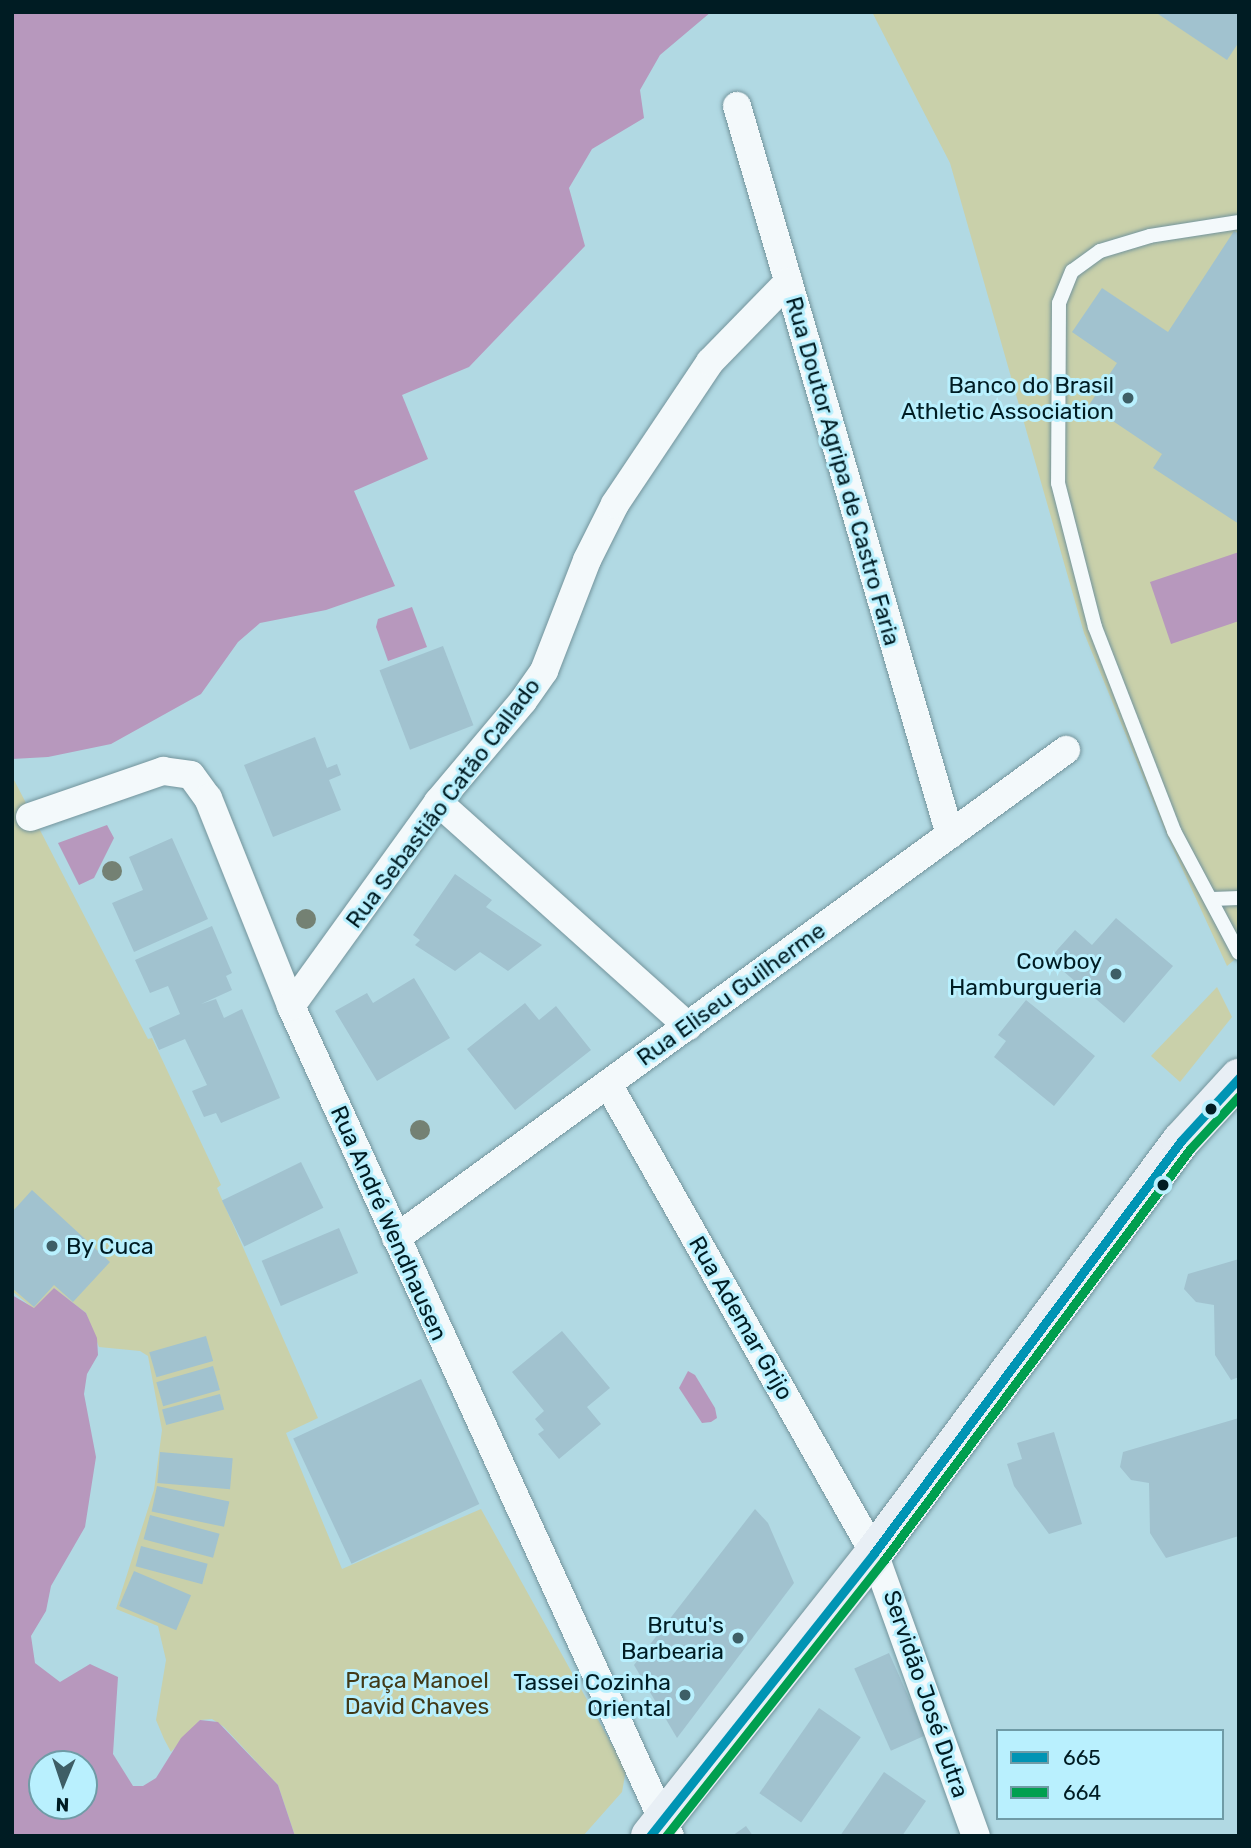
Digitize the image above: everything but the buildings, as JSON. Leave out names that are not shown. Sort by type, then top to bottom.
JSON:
[{"type":"main road","points":[[660,1831],[874,1553],[1181,1141],[1239,1078]]},
{"type":"street","name":"Rua Doutor Agripa de Castro Faria","points":[[737,106],[950,835]]},
{"type":"street","name":"Rua Sebastião Catão Callado","points":[[291,1006],[439,802],[544,671],[587,560],[630,482],[710,362],[788,282]]},
{"type":"street","name":"Rua Eliseu Guilherme","points":[[396,1238],[1066,750]]},
{"type":"street","name":"Rua André Wendhausen","points":[[30,817],[163,771],[191,775],[208,798],[291,1006],[660,1831]]},
{"type":"street","points":[[439,802],[688,1026]]},
{"type":"street","name":"Rua Ademar Grijo","points":[[608,1084],[874,1553]]},
{"type":"street","name":"Servidão José Dutra","points":[[874,1553],[976,1836]]},
{"type":"lane","points":[[1239,222],[1150,236],[1100,251],[1072,271],[1059,303],[1058,483],[1074,554],[1095,627],[1174,831],[1239,953]]},
{"type":"lane","points":[[1212,899],[1239,898]]},
{"type":"green space","name":"Banco do Brasil Athletic Association","points":[[872,12],[1239,12],[1239,956],[1227,966],[1169,840],[1084,633],[950,163]]},
{"type":"green space","name":"Praça Manoel David Chaves","points":[[12,776],[148,1039],[152,1038],[221,1185],[217,1188],[318,1418],[286,1433],[342,1569],[481,1509],[626,1770],[622,1792],[583,1836],[295,1836],[278,1785],[224,1727],[212,1719],[200,1720],[171,1752],[156,1720],[166,1660],[158,1626],[116,1609],[154,1490],[162,1430],[148,1356],[140,1351],[99,1347],[86,1313],[54,1288],[34,1309],[12,1291]]},
{"type":"green space","points":[[1217,987],[1232,1017],[1180,1082],[1151,1056]]},
{"type":"shaded area","points":[[12,12],[711,12],[660,55],[640,90],[644,118],[592,149],[569,188],[585,246],[469,367],[402,395],[428,459],[354,491],[395,586],[326,610],[260,623],[238,642],[201,694],[111,744],[48,757],[12,759]]},
{"type":"shaded area","points":[[1239,552],[1239,621],[1171,644],[1150,582]]},
{"type":"shaded area","points":[[412,607],[427,647],[388,661],[376,627],[378,619]]},
{"type":"shaded area","points":[[107,825],[114,838],[94,878],[79,885],[58,843]]},
{"type":"shaded area","points":[[54,1288],[86,1313],[97,1338],[98,1355],[87,1374],[84,1394],[96,1457],[85,1527],[51,1586],[46,1611],[31,1636],[35,1663],[60,1682],[90,1664],[118,1677],[113,1754],[133,1786],[143,1786],[156,1778],[181,1738],[200,1720],[218,1722],[278,1785],[295,1836],[12,1836],[12,1295],[34,1308]]},
{"type":"shaded area","points":[[688,1371],[695,1375],[715,1408],[717,1418],[711,1422],[702,1423],[679,1388]]},
{"type":"transit line","name":"665","points":[[650,1836],[874,1553],[1181,1141],[1239,1078]]},
{"type":"transit line","name":"664","points":[[666,1836],[884,1560],[1190,1149],[1239,1096]]},
{"type":"place","name":"Banco do Brasil Athletic Association","points":[[1128,398]]},
{"type":"place","name":"Cowboy Hamburgueria","points":[[1116,974]]},
{"type":"place","name":"By Cuca","points":[[52,1246]]},
{"type":"place","name":"Brutu's Barbearia","points":[[738,1638]]},
{"type":"place","name":"Tassei Cozinha Oriental","points":[[685,1695]]}]
